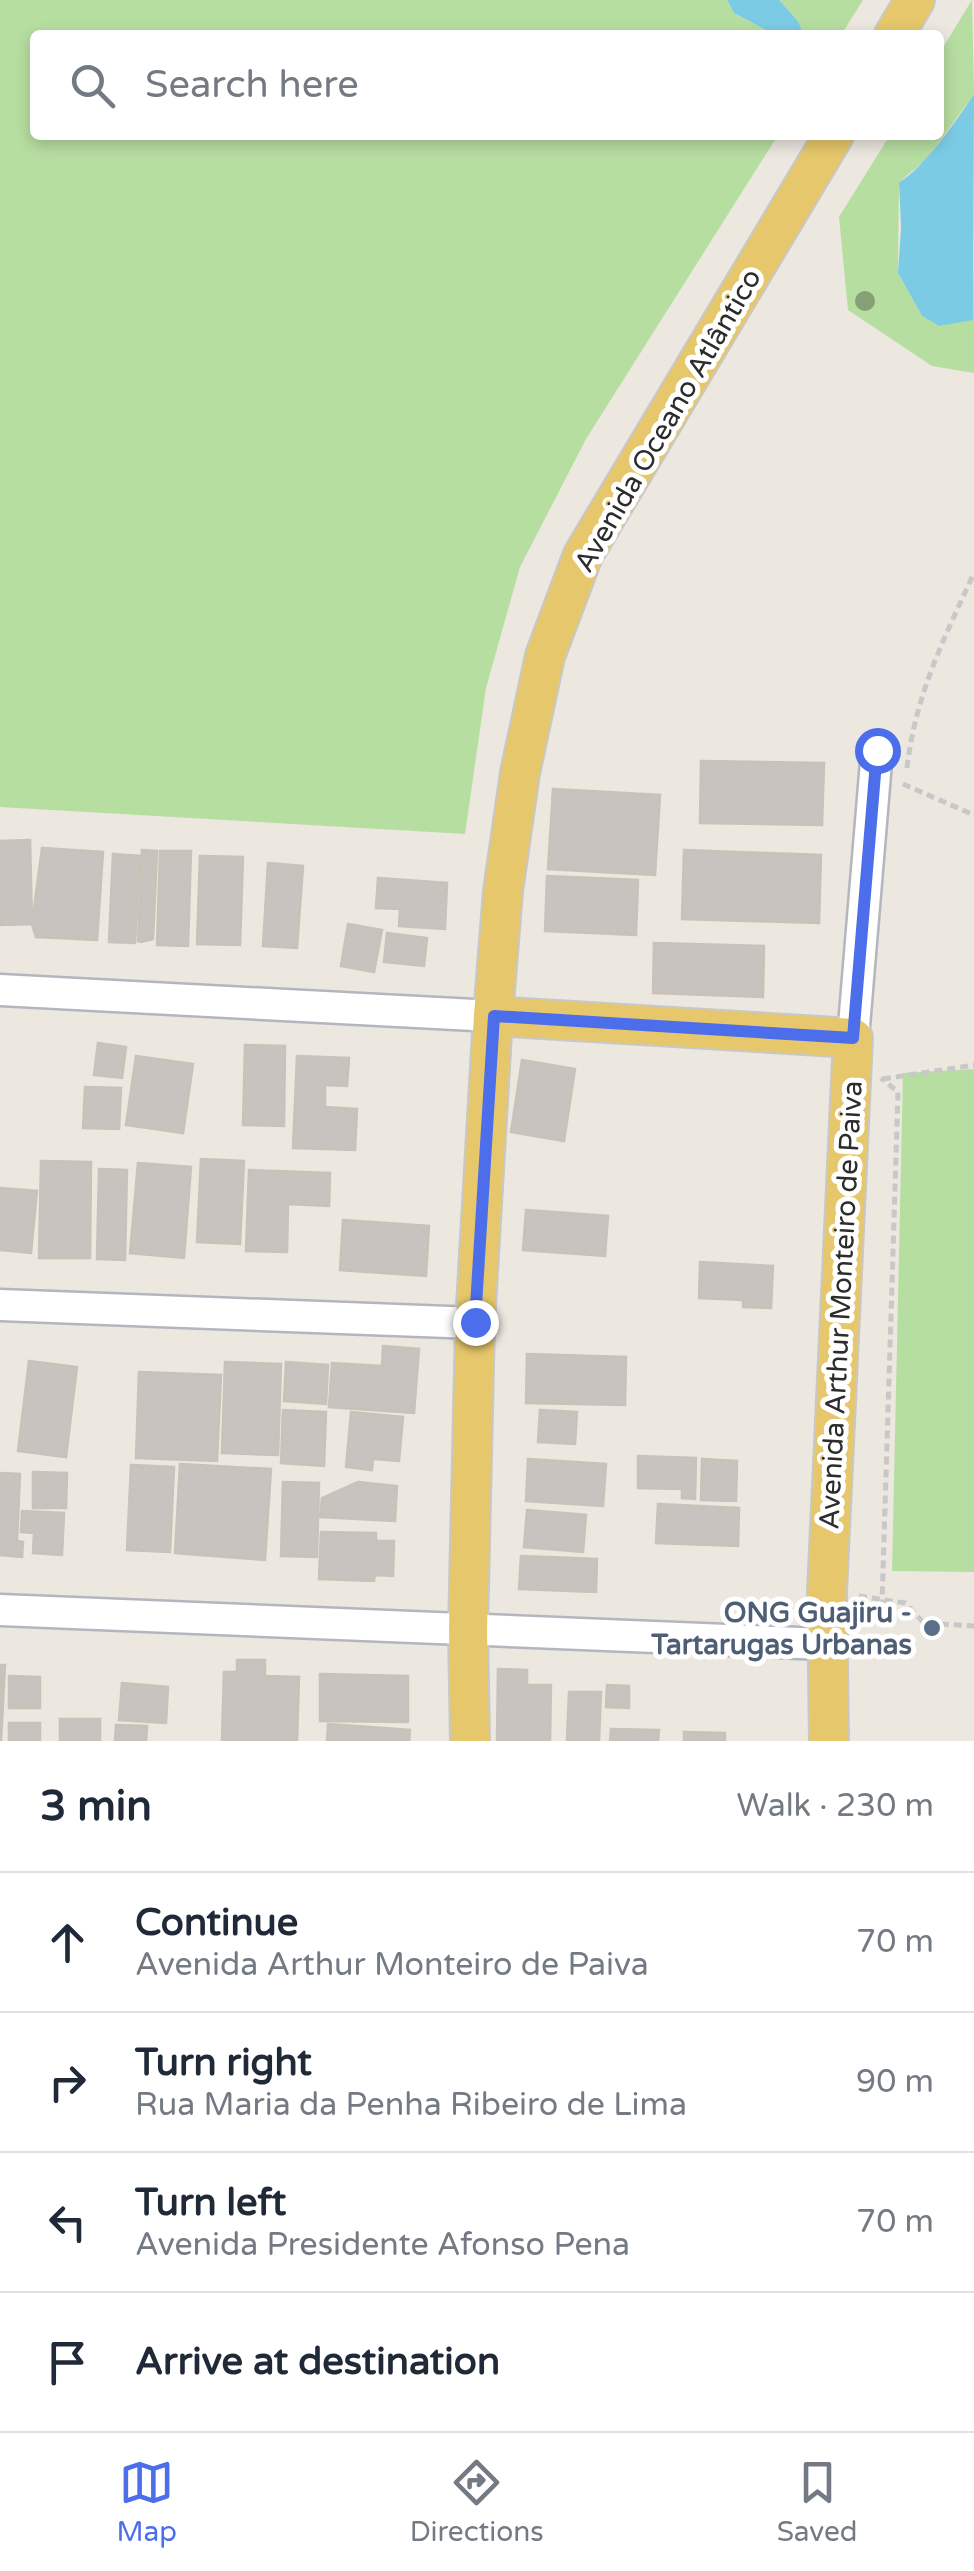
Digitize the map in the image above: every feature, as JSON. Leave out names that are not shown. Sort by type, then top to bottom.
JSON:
[{"type":"main road","points":[[897,30],[914,0]]},
{"type":"main road","name":"Avenida Oceano Atlântico","points":[[470,1741],[468,1630],[475,1322],[494,1016],[503,891],[520,773],[545,656],[583,555],[831,140]]},
{"type":"main road","points":[[494,1016],[853,1038]]},
{"type":"main road","name":"Avenida Arthur Monteiro de Paiva","points":[[829,1741],[841,1636],[827,1592],[863,1079],[853,1038]]},
{"type":"street","name":"Avenida Arthur Monteiro de Paiva","points":[[853,1038],[893,784],[890,748]]},
{"type":"street","points":[[0,990],[494,1016]]},
{"type":"street","points":[[0,1305],[475,1322]]},
{"type":"street","points":[[0,1610],[468,1630],[841,1636]]},
{"type":"path","points":[[893,784],[925,681],[974,574]]},
{"type":"path","points":[[890,748],[893,784]]},
{"type":"path","points":[[893,784],[974,815]]},
{"type":"path","points":[[863,1079],[974,1065]]},
{"type":"path","points":[[841,1636],[882,1604],[898,1092],[863,1079]]},
{"type":"path","points":[[827,1592],[905,1603],[924,1623],[974,1626]]},
{"type":"green space","points":[[0,0],[727,0],[734,13],[766,30],[30,30],[30,140],[775,140],[586,439],[520,567],[486,688],[465,834],[0,807]]},
{"type":"green space","points":[[779,0],[863,0],[844,30],[802,30]]},
{"type":"green space","points":[[972,0],[974,94],[944,135],[944,46]]},
{"type":"green space","points":[[887,140],[941,140],[927,159],[899,182],[898,273],[922,316],[939,326],[973,319],[974,251],[974,373],[932,366],[848,310],[839,217]]},
{"type":"green space","points":[[974,1069],[974,1572],[892,1571],[903,1073]]},
{"type":"water","points":[[727,0],[779,0],[802,30],[766,30],[734,13]]},
{"type":"water","points":[[974,94],[973,320],[939,326],[922,316],[898,273],[899,182],[944,140]]},
{"type":"building","points":[[701,761],[824,763],[822,825],[700,823]]},
{"type":"building","points":[[553,789],[660,795],[655,875],[548,869]]},
{"type":"building","points":[[30,840],[32,924],[1,925],[0,841]]},
{"type":"building","points":[[42,848],[103,852],[97,940],[36,937],[32,924]]},
{"type":"building","points":[[142,850],[157,851],[153,939],[141,942],[138,941]]},
{"type":"building","points":[[684,850],[821,855],[819,923],[682,919]]},
{"type":"building","points":[[160,851],[191,851],[188,946],[157,945]]},
{"type":"building","points":[[113,854],[140,856],[135,943],[109,942]]},
{"type":"building","points":[[200,856],[243,857],[240,945],[197,944]]},
{"type":"building","points":[[268,863],[303,866],[297,948],[263,946]]},
{"type":"building","points":[[547,876],[638,880],[636,935],[545,931]]},
{"type":"building","points":[[378,878],[447,883],[445,929],[399,926],[400,909],[376,908]]},
{"type":"building","points":[[348,924],[382,930],[374,972],[341,966]]},
{"type":"building","points":[[387,933],[427,938],[424,966],[384,962]]},
{"type":"building","points":[[654,943],[764,946],[763,997],[653,993]]},
{"type":"building","points":[[98,1043],[126,1047],[122,1078],[94,1075]]},
{"type":"building","points":[[245,1045],[285,1046],[284,1126],[243,1125]]},
{"type":"building","points":[[136,1056],[193,1064],[183,1133],[126,1125]]},
{"type":"building","points":[[297,1056],[349,1058],[347,1086],[325,1085],[325,1107],[357,1109],[355,1150],[293,1148]]},
{"type":"building","points":[[522,1060],[575,1069],[564,1141],[511,1132]]},
{"type":"building","points":[[85,1087],[121,1088],[119,1129],[83,1128]]},
{"type":"building","points":[[201,1159],[244,1161],[240,1244],[197,1242]]},
{"type":"building","points":[[41,1161],[91,1162],[90,1258],[39,1258]]},
{"type":"building","points":[[138,1163],[191,1167],[184,1258],[130,1253]]},
{"type":"building","points":[[99,1169],[127,1170],[125,1260],[97,1259]]},
{"type":"building","points":[[249,1170],[330,1173],[329,1206],[288,1204],[287,1252],[246,1251]]},
{"type":"building","points":[[0,1188],[37,1191],[31,1253],[0,1250]]},
{"type":"building","points":[[526,1210],[608,1216],[605,1256],[523,1250]]},
{"type":"building","points":[[343,1220],[429,1226],[426,1276],[340,1270]]},
{"type":"building","points":[[700,1262],[773,1266],[771,1308],[743,1307],[743,1300],[699,1298]]},
{"type":"building","points":[[383,1346],[419,1349],[414,1413],[329,1407],[332,1363],[382,1366]]},
{"type":"building","points":[[527,1354],[626,1357],[625,1405],[526,1403]]},
{"type":"building","points":[[29,1361],[77,1367],[66,1457],[18,1451]]},
{"type":"building","points":[[225,1362],[281,1364],[278,1455],[222,1453]]},
{"type":"building","points":[[286,1362],[328,1365],[326,1404],[284,1401]]},
{"type":"building","points":[[139,1372],[221,1375],[217,1461],[136,1458]]},
{"type":"building","points":[[283,1410],[326,1412],[324,1466],[281,1463]]},
{"type":"building","points":[[540,1410],[577,1412],[575,1444],[538,1442]]},
{"type":"building","points":[[351,1412],[403,1417],[399,1461],[373,1459],[372,1470],[346,1467]]},
{"type":"building","points":[[638,1456],[696,1458],[695,1499],[682,1498],[682,1489],[638,1488]]},
{"type":"building","points":[[528,1459],[606,1464],[603,1506],[526,1501]]},
{"type":"building","points":[[702,1459],[737,1461],[736,1501],[701,1500]]},
{"type":"building","points":[[180,1464],[271,1469],[265,1560],[175,1553]]},
{"type":"building","points":[[131,1465],[174,1467],[170,1552],[127,1550]]},
{"type":"building","points":[[33,1472],[67,1473],[66,1508],[33,1508]]},
{"type":"building","points":[[0,1473],[20,1474],[17,1541],[23,1542],[22,1557],[0,1555]]},
{"type":"building","points":[[283,1482],[319,1483],[317,1557],[281,1556]]},
{"type":"building","points":[[358,1482],[397,1486],[395,1521],[320,1517],[322,1498]]},
{"type":"building","points":[[658,1504],[739,1508],[738,1546],[656,1543]]},
{"type":"building","points":[[527,1510],[586,1515],[583,1552],[524,1547]]},
{"type":"building","points":[[22,1511],[64,1513],[62,1555],[33,1553],[34,1533],[21,1532]]},
{"type":"building","points":[[321,1532],[376,1533],[376,1541],[394,1541],[393,1576],[375,1575],[374,1581],[319,1579]]},
{"type":"building","points":[[521,1556],[597,1559],[596,1592],[519,1589]]},
{"type":"building","points":[[237,1660],[265,1660],[265,1676],[299,1677],[297,1741],[222,1741],[224,1672],[237,1672]]},
{"type":"building","points":[[0,1665],[5,1665],[1,1741],[0,1741]]},
{"type":"building","points":[[498,1669],[527,1670],[527,1685],[551,1685],[550,1741],[497,1741]]},
{"type":"building","points":[[320,1674],[408,1676],[408,1722],[320,1721]]},
{"type":"building","points":[[9,1676],[40,1677],[40,1708],[9,1708]]},
{"type":"building","points":[[122,1683],[168,1687],[166,1723],[119,1720]]},
{"type":"building","points":[[607,1685],[629,1686],[629,1708],[606,1707]]},
{"type":"building","points":[[569,1692],[601,1692],[599,1741],[567,1741]]},
{"type":"building","points":[[60,1719],[100,1719],[100,1741],[60,1741]]},
{"type":"building","points":[[9,1723],[40,1723],[40,1741],[9,1741]]},
{"type":"building","points":[[328,1724],[410,1730],[409,1741],[327,1741]]},
{"type":"building","points":[[116,1725],[147,1726],[146,1741],[115,1741]]},
{"type":"building","points":[[611,1729],[659,1730],[658,1741],[610,1741]]},
{"type":"building","points":[[684,1732],[725,1733],[725,1741],[684,1741]]},
{"type":"place","name":"ONG Guajiru - Tartarugas Urbanas","points":[[932,1628]]},
{"type":"route","points":[[475,1322],[494,1016],[853,1038],[877,750]]}]
